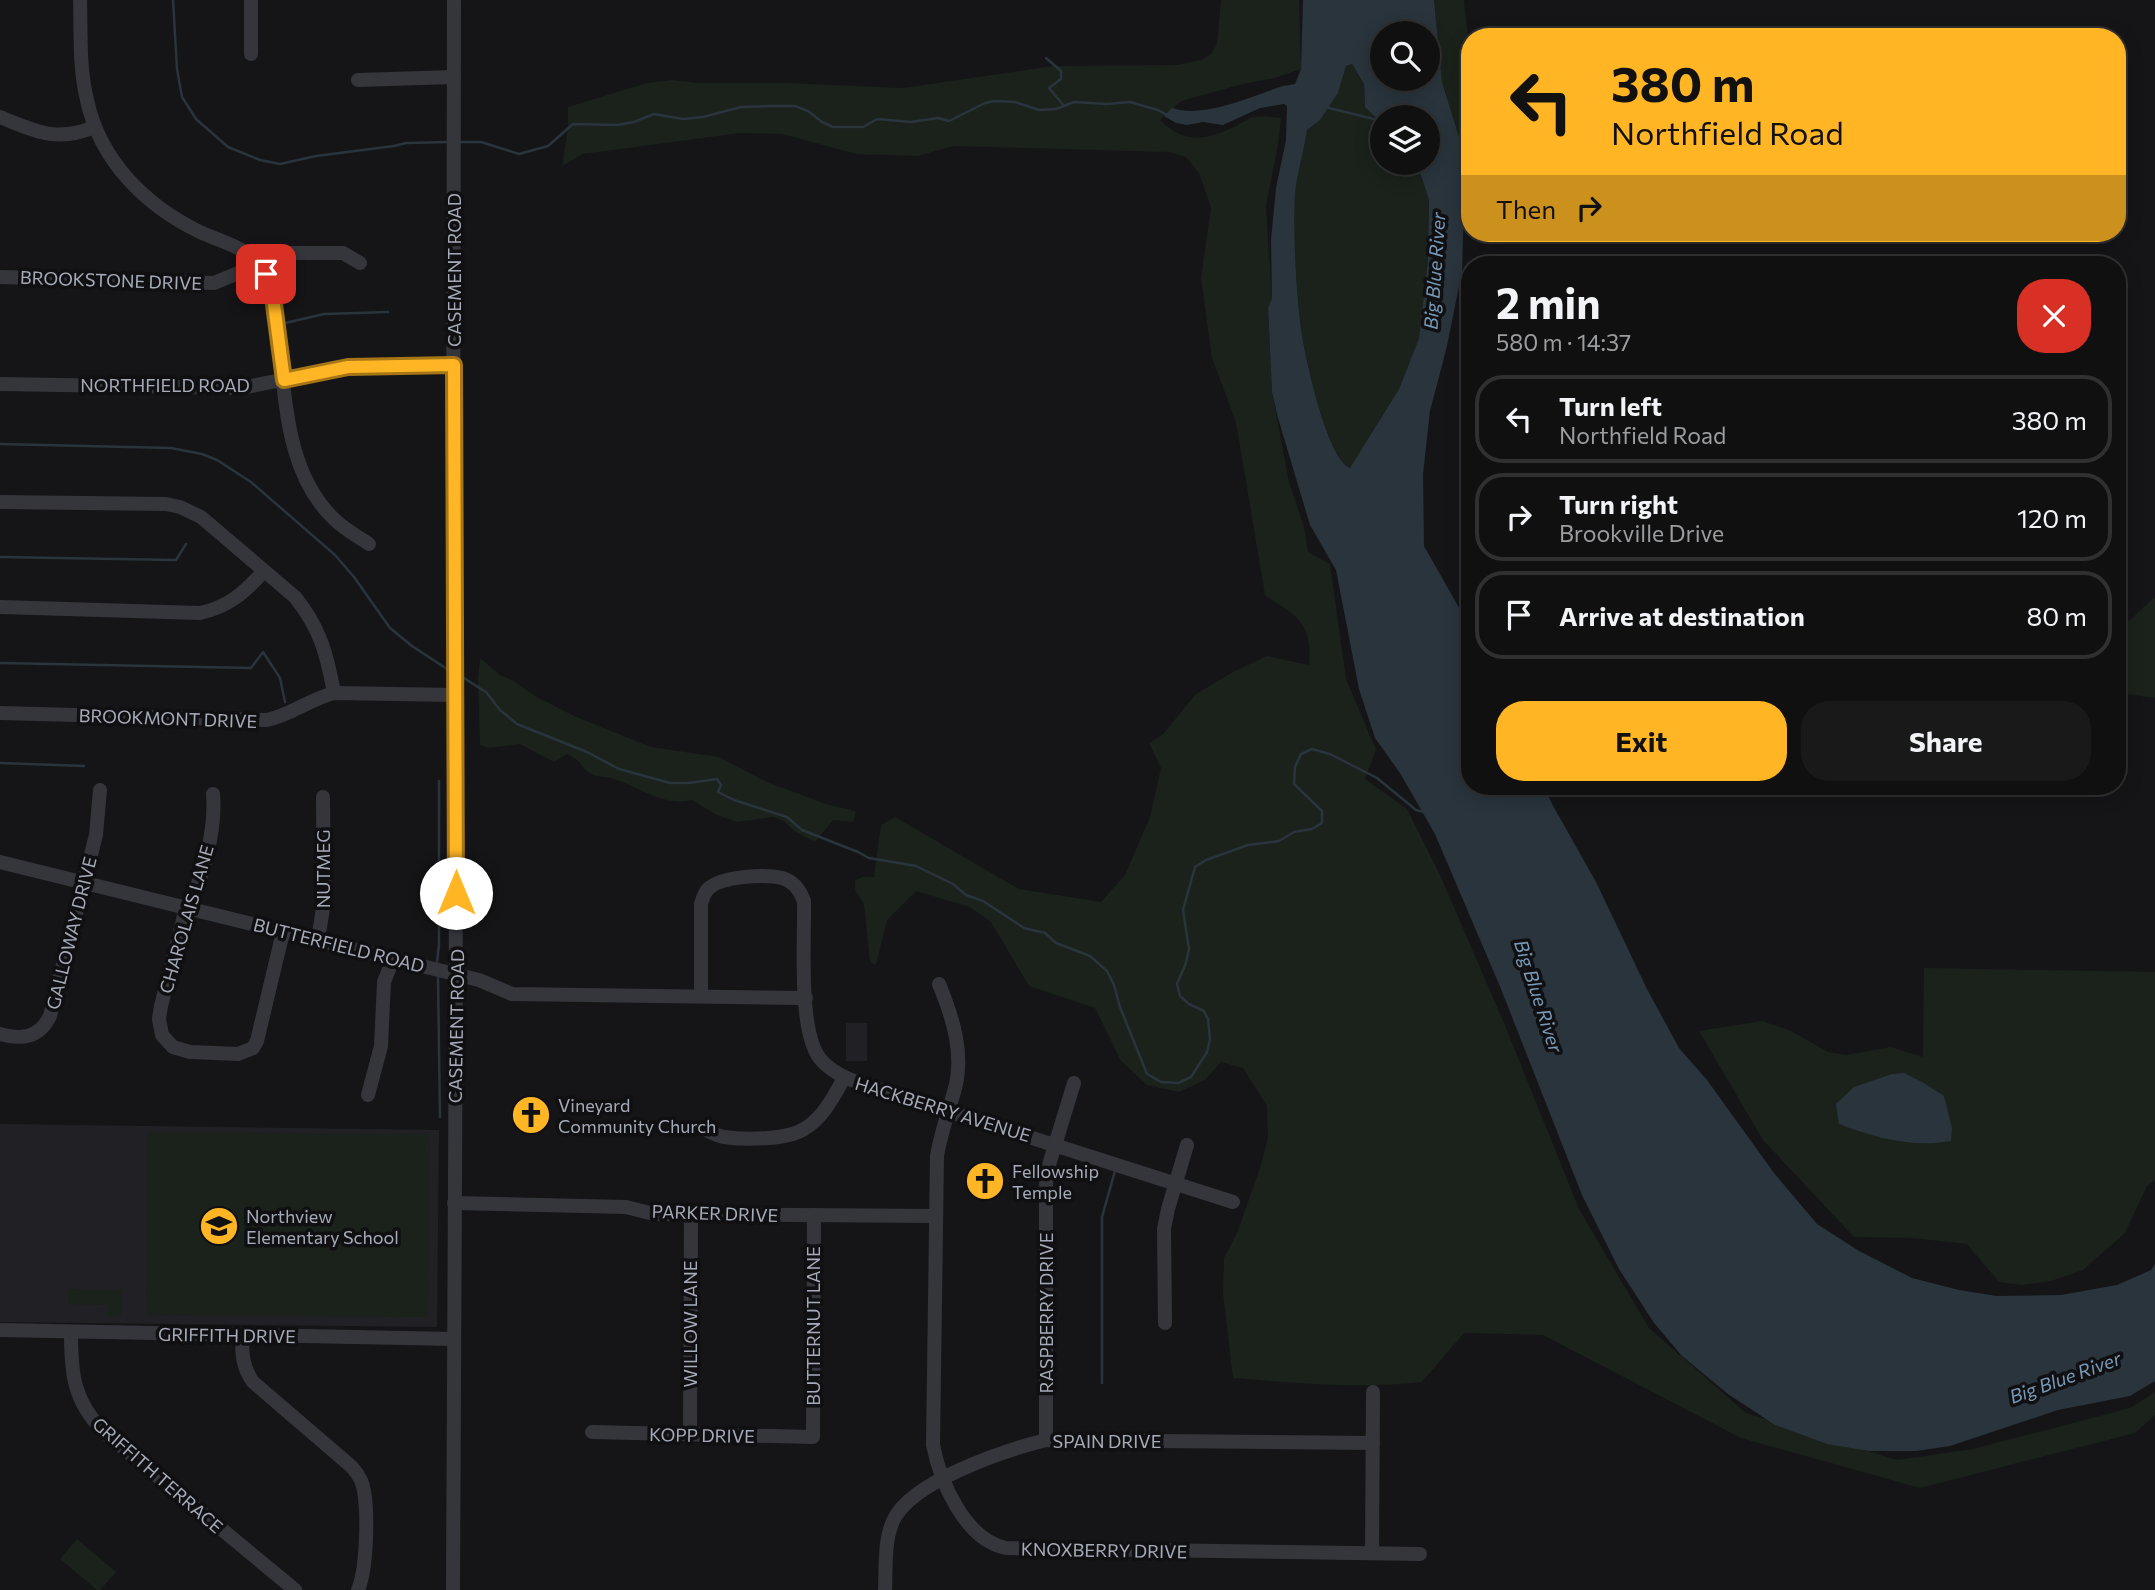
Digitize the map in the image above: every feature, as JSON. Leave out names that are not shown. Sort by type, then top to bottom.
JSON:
[{"type":"street","points":[[80,0],[83,80],[94,127],[119,167],[151,202],[182,223],[239,248],[259,263],[266,274],[273,297],[295,452],[306,481],[330,515],[369,544]]},
{"type":"street","points":[[251,0],[251,54]]},
{"type":"street","name":"CASEMENT ROAD","points":[[453,1590],[456,974],[454,0]]},
{"type":"street","points":[[358,80],[454,77]]},
{"type":"street","points":[[0,117],[42,134],[57,136],[81,133],[94,127]]},
{"type":"street","name":"BROOKSTONE DRIVE","points":[[0,277],[214,283],[287,253],[343,253],[360,263]]},
{"type":"street","name":"NORTHFIELD ROAD","points":[[0,384],[241,388],[348,367],[454,365]]},
{"type":"street","points":[[0,502],[166,504],[201,517],[295,597],[318,630],[334,693]]},
{"type":"street","points":[[0,607],[200,613],[218,609],[231,602],[248,589],[263,572]]},
{"type":"street","name":"BROOKMONT DRIVE","points":[[0,713],[267,720],[290,713],[316,698],[334,693],[455,689]]},
{"type":"street","name":"GALLOWAY DRIVE","points":[[0,1034],[24,1038],[34,1035],[46,1025],[54,1005],[96,831],[100,790]]},
{"type":"street","name":"CHAROLAIS LANE","points":[[213,794],[212,828],[194,895],[186,908],[159,1019],[162,1035],[173,1047],[180,1051],[237,1054],[253,1048],[257,1041],[283,932]]},
{"type":"street","name":"NUTMEG","points":[[318,940],[324,902],[323,797]]},
{"type":"street","name":"BUTTERFIELD ROAD","points":[[0,862],[456,974],[512,994],[806,998]]},
{"type":"street","name":"HACKBERRY AVENUE","points":[[701,996],[701,904],[707,890],[732,878],[781,878],[796,887],[804,901],[807,1028],[814,1051],[844,1078],[1233,1202]]},
{"type":"street","points":[[368,1095],[381,1046],[384,982],[393,959]]},
{"type":"street","name":"KNOXBERRY DRIVE","points":[[939,984],[951,1013],[958,1056],[955,1090],[937,1156],[933,1445],[943,1477],[965,1521],[988,1542],[1006,1548],[1420,1554]]},
{"type":"street","points":[[704,1129],[723,1137],[773,1138],[792,1134],[814,1121],[844,1078]]},
{"type":"street","name":"RASPBERRY DRIVE","points":[[1046,1440],[1046,1184],[1074,1083]]},
{"type":"street","points":[[1165,1323],[1164,1229],[1187,1145]]},
{"type":"street","name":"PARKER DRIVE","points":[[454,1203],[626,1207],[654,1213],[935,1216]]},
{"type":"street","name":"WILLOW LANE","points":[[690,1434],[691,1214]]},
{"type":"street","name":"BUTTERNUT LANE","points":[[813,1437],[814,1215]]},
{"type":"street","name":"GRIFFITH DRIVE","points":[[0,1330],[454,1339]]},
{"type":"street","name":"GRIFFITH TERRACE","points":[[71,1332],[71,1362],[75,1387],[91,1418],[103,1431],[295,1590]]},
{"type":"street","points":[[242,1335],[245,1370],[253,1382],[352,1467],[359,1477],[364,1491],[365,1565],[358,1590]]},
{"type":"street","points":[[1372,1553],[1373,1392]]},
{"type":"street","name":"KOPP DRIVE","points":[[592,1432],[813,1437]]},
{"type":"street","name":"SPAIN DRIVE","points":[[885,1590],[889,1534],[893,1520],[905,1502],[943,1477],[1025,1445],[1046,1440],[1373,1443]]},
{"type":"shaded area","points":[[1221,0],[1299,0],[1301,69],[1188,99],[1180,102],[1160,120],[1178,133],[1195,138],[1223,132],[1253,117],[1281,118],[1266,206],[1272,298],[1268,308],[1272,392],[1289,482],[1304,527],[1308,552],[1330,564],[1346,679],[1376,750],[1365,779],[1407,809],[1440,875],[1504,1023],[1579,1209],[1649,1328],[1746,1413],[1897,1460],[1973,1449],[2115,1412],[2132,1407],[2155,1392],[2155,1415],[2135,1433],[1920,1488],[1741,1438],[1543,1335],[1464,1333],[1422,1382],[1351,1385],[1233,1378],[1223,1293],[1224,1258],[1237,1233],[1268,1138],[1267,1106],[1243,1068],[1221,1062],[1205,1080],[1179,1092],[1147,1085],[1121,1061],[1095,1008],[1029,986],[991,922],[970,907],[916,891],[887,920],[876,965],[870,962],[864,904],[855,890],[855,880],[874,877],[881,825],[895,817],[1019,889],[1101,902],[1125,875],[1150,817],[1161,768],[1149,743],[1163,734],[1196,694],[1233,672],[1267,656],[1309,665],[1308,639],[1301,622],[1265,595],[1236,422],[1212,358],[1201,278],[1211,208],[1199,173],[1186,157],[1169,152],[954,146],[917,156],[857,154],[782,134],[740,133],[583,154],[562,166],[568,128],[568,107],[647,83],[673,80],[698,83],[786,83],[903,88],[1053,66],[1177,65],[1201,60],[1211,54],[1217,44]]},
{"type":"shaded area","points":[[1434,0],[1464,0],[1467,28],[1461,28],[1460,140],[1442,82],[1440,21],[1436,21]]},
{"type":"shaded area","points":[[1352,64],[1364,84],[1365,107],[1370,112],[1370,175],[1421,175],[1429,200],[1428,260],[1419,338],[1399,389],[1351,468],[1333,446],[1312,382],[1299,313],[1294,226],[1296,186],[1307,130],[1320,120],[1338,93],[1346,66]]},
{"type":"shaded area","points":[[2155,597],[2155,698],[2126,694],[2126,624]]},
{"type":"shaded area","points":[[480,658],[500,675],[574,716],[651,747],[719,757],[769,783],[829,805],[856,811],[853,822],[833,820],[815,842],[794,831],[784,821],[773,817],[737,822],[717,815],[692,800],[661,799],[614,779],[594,775],[567,754],[554,762],[520,744],[489,748],[480,745]]},
{"type":"shaded area","points":[[1924,968],[2155,972],[2155,1180],[2147,1186],[2125,1233],[2083,1270],[2051,1281],[2022,1285],[1999,1282],[1967,1244],[1913,1238],[1854,1237],[1763,1140],[1699,1031],[1762,1021],[1791,1031],[1828,1052],[1846,1055],[1891,1047],[1923,1057]]},
{"type":"shaded area","points":[[846,1023],[867,1023],[867,1061],[846,1061]]},
{"type":"shaded area","name":"Northview Elementary School","points":[[0,1124],[439,1130],[437,1327],[0,1322]]},
{"type":"shaded area","points":[[147,1132],[430,1134],[428,1317],[146,1315]]},
{"type":"shaded area","points":[[68,1289],[122,1290],[122,1316],[108,1316],[108,1305],[68,1304]]},
{"type":"shaded area","points":[[77,1539],[116,1572],[100,1590],[60,1559]]},
{"type":"water","name":"Big Blue River","points":[[1303,0],[1434,0],[1436,21],[1370,21],[1370,91],[1440,91],[1440,62],[1442,82],[1461,144],[1461,277],[1430,411],[1423,474],[1424,546],[1461,611],[1461,795],[1548,795],[1596,882],[1647,989],[1679,1048],[1707,1080],[1774,1173],[1817,1224],[1859,1251],[1912,1278],[1997,1296],[2061,1295],[2117,1285],[2151,1270],[2155,1264],[2155,1381],[2130,1396],[2058,1410],[1950,1446],[1916,1451],[1869,1451],[1827,1444],[1775,1425],[1728,1394],[1682,1356],[1654,1323],[1619,1269],[1582,1195],[1501,989],[1435,834],[1400,773],[1375,738],[1359,689],[1336,570],[1310,525],[1272,392],[1268,308],[1272,298],[1271,240],[1276,188],[1286,140],[1287,106],[1284,104],[1260,108],[1223,125],[1203,122],[1187,125],[1176,123],[1164,116],[1172,108],[1185,111],[1213,109],[1295,84],[1301,69]],"holes":[[[1352,64],[1364,84],[1365,107],[1370,112],[1370,105],[1440,105],[1440,175],[1421,175],[1429,200],[1428,260],[1419,338],[1399,389],[1350,468],[1341,460],[1325,426],[1307,361],[1299,313],[1295,262],[1295,194],[1307,130],[1320,120],[1338,93],[1346,66]]]},
{"type":"water","points":[[1904,1073],[1944,1096],[1952,1128],[1951,1141],[1923,1143],[1894,1140],[1839,1124],[1836,1104],[1854,1087],[1892,1074]]},
{"type":"waterway","points":[[173,0],[177,69],[182,97],[196,119],[228,147],[260,160],[280,164],[406,143],[449,142]]},
{"type":"waterway","points":[[1046,58],[1061,71],[1061,79],[1049,88],[1064,106]]},
{"type":"waterway","points":[[459,142],[481,142],[519,154],[548,146],[573,124],[617,125],[654,114],[683,119],[703,117],[741,107],[795,106],[833,127],[863,127],[877,119],[911,122],[938,118],[949,121],[994,101],[1015,102],[1039,110],[1056,109],[1074,102],[1130,102],[1167,115]]},
{"type":"waterway","points":[[1325,107],[1370,118]]},
{"type":"waterway","points":[[281,324],[324,314],[388,312]]},
{"type":"waterway","points":[[0,444],[171,448],[217,460],[251,482],[335,555],[390,628],[447,669]]},
{"type":"waterway","points":[[0,557],[176,560],[186,544]]},
{"type":"waterway","points":[[0,663],[251,668],[263,652],[280,678],[285,702]]},
{"type":"waterway","points":[[459,675],[486,692],[500,710],[517,724],[587,752],[619,769],[670,783],[717,779],[721,785],[718,792],[734,800],[787,817],[802,830],[869,858],[916,866],[953,884],[966,895],[983,901],[1024,928],[1045,933],[1056,943],[1090,956],[1107,971],[1114,985],[1147,1074],[1161,1082],[1178,1083],[1191,1077],[1207,1052],[1210,1039],[1208,1019],[1204,1011],[1180,996],[1177,984],[1189,949],[1183,910],[1195,867],[1206,860],[1248,845],[1279,841],[1294,832],[1312,829],[1322,823],[1322,811],[1294,784],[1295,767],[1301,754],[1312,749],[1330,754],[1377,778],[1416,810],[1424,812]]},
{"type":"waterway","points":[[0,763],[84,766]]},
{"type":"waterway","points":[[437,962],[439,781]]},
{"type":"waterway","points":[[438,977],[440,1117]]},
{"type":"waterway","points":[[1102,1383],[1102,1217],[1115,1171]]},
{"type":"place","name":"Vineyard Community Church","points":[[531,1115]]},
{"type":"place","name":"Fellowship Temple","points":[[985,1181]]},
{"type":"place","name":"Northview Elementary School","points":[[219,1226]]},
{"type":"route","points":[[266,274],[273,297],[284,380],[348,367],[454,365],[456,893]]}]
